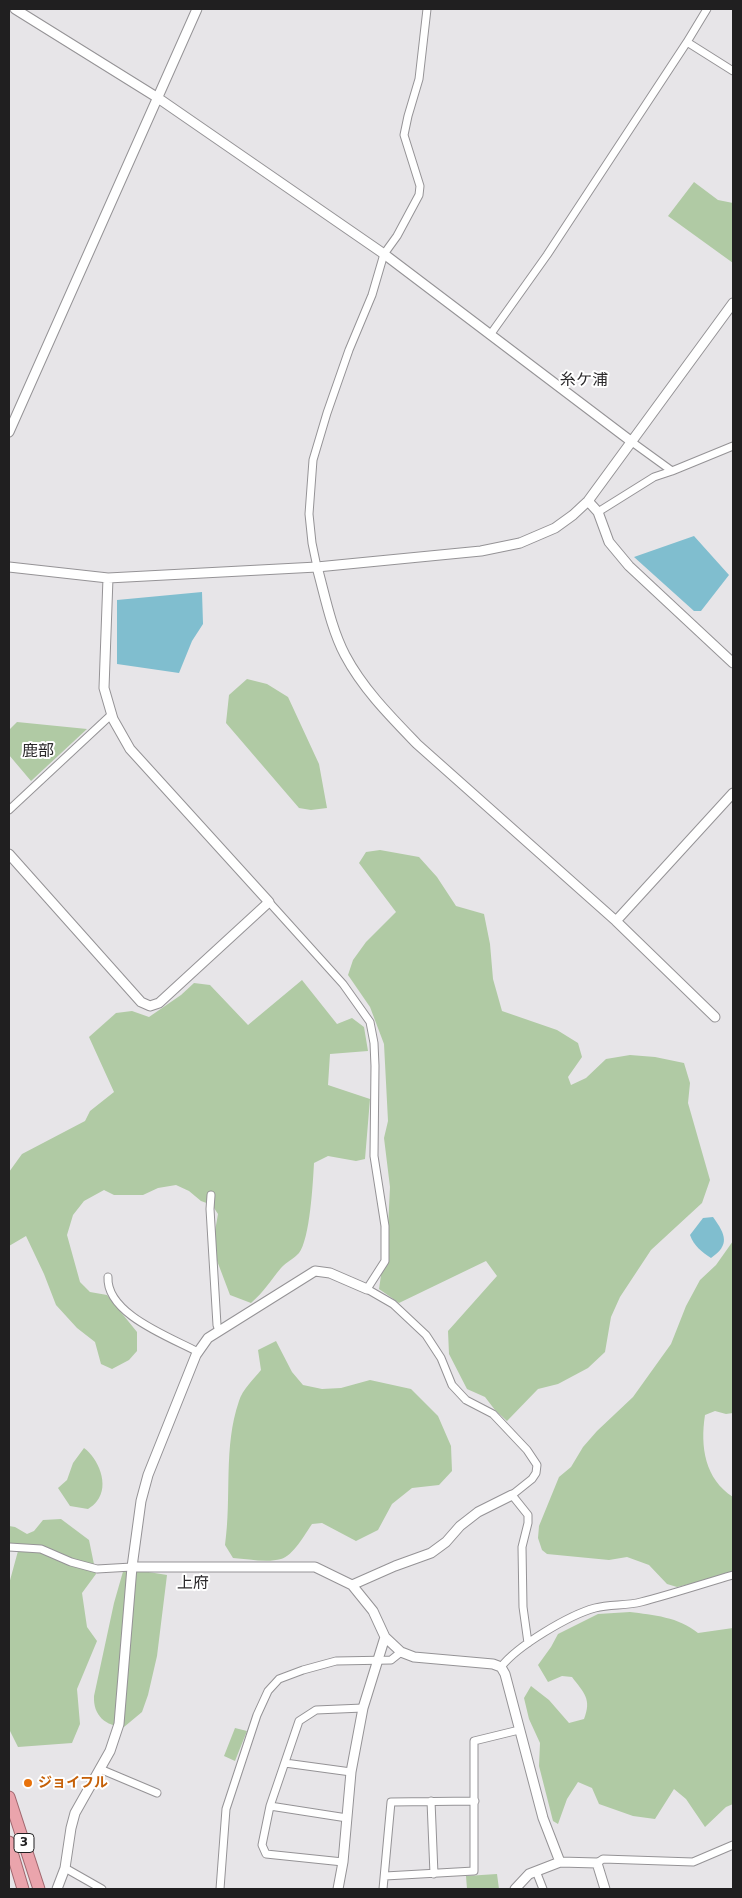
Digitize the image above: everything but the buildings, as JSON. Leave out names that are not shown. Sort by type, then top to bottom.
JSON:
[{"type":"highway","name":"3","points":[[9,1797],[38,1889]]},
{"type":"highway","name":"3","points":[[9,1842],[24,1889]]},
{"type":"street","points":[[15,9],[158,98],[384,254],[672,471]]},
{"type":"street","points":[[9,432],[198,9]]},
{"type":"street","points":[[427,9],[418,78],[404,135],[420,186],[420,195],[397,236],[384,254],[372,295],[349,350],[327,413],[313,460],[309,514],[312,543],[332,622],[345,654],[367,690],[417,744],[616,921],[715,1017]]},
{"type":"street","points":[[490,335],[547,255],[707,9]]},
{"type":"street","points":[[687,42],[733,71]]},
{"type":"street","points":[[9,567],[108,578],[317,567],[482,551],[520,543],[555,528],[588,501],[733,303]]},
{"type":"street","points":[[598,512],[654,477],[733,446]]},
{"type":"street","points":[[588,501],[598,512],[609,542],[629,566],[733,663]]},
{"type":"street","points":[[108,578],[104,688],[112,714],[130,749],[344,984],[370,1022],[374,1042],[375,1066],[374,1156],[385,1226],[385,1261],[367,1289]]},
{"type":"street","points":[[9,810],[112,714]]},
{"type":"street","points":[[616,921],[733,794]]},
{"type":"street","points":[[9,854],[141,1002],[150,1006],[159,1003],[269,902]]},
{"type":"street","points":[[211,1195],[210,1219],[219,1332]]},
{"type":"street","points":[[57,1889],[65,1868],[75,1813],[110,1751],[119,1724],[136,1532],[148,1474],[198,1352],[208,1338],[315,1271],[330,1274],[367,1289],[394,1304],[426,1335],[441,1358],[452,1385],[466,1400],[494,1414],[537,1465],[536,1473],[532,1479],[512,1495],[478,1512],[460,1526],[446,1542],[431,1553],[394,1566],[352,1585]]},
{"type":"street","points":[[108,1277],[107,1286],[118,1304],[144,1325],[198,1352]]},
{"type":"street","points":[[512,1495],[528,1515],[522,1547],[523,1607],[528,1643]]},
{"type":"street","points":[[9,1547],[41,1549],[71,1562],[97,1569],[132,1567],[315,1567],[352,1585],[373,1611],[385,1637],[401,1652],[414,1657],[493,1664],[501,1667],[505,1674],[543,1818],[560,1862]]},
{"type":"street","points":[[501,1667],[506,1660],[528,1643],[566,1620],[596,1608],[638,1603],[733,1575]]},
{"type":"street","points":[[338,1889],[343,1862],[350,1772],[363,1708],[385,1637]]},
{"type":"street","points":[[220,1889],[226,1809],[257,1715],[268,1691],[280,1679],[303,1670],[336,1661],[390,1660],[401,1652]]},
{"type":"street","points":[[343,1862],[266,1854],[262,1845],[270,1806],[299,1721],[316,1710],[363,1708]]},
{"type":"street","points":[[384,1876],[474,1871],[474,1741],[519,1730]]},
{"type":"street","points":[[285,1763],[350,1772]]},
{"type":"street","points":[[100,1769],[157,1793]]},
{"type":"street","points":[[431,1801],[434,1874]]},
{"type":"street","points":[[383,1889],[391,1802],[475,1801]]},
{"type":"street","points":[[270,1806],[347,1818]]},
{"type":"street","points":[[516,1889],[528,1874],[560,1862],[597,1863],[603,1859],[693,1862],[733,1845]]},
{"type":"street","points":[[597,1863],[605,1889]]},
{"type":"street","points":[[65,1868],[102,1889]]},
{"type":"street","points":[[536,1871],[542,1889]]},
{"type":"green space","points":[[694,182],[718,200],[733,203],[733,263],[668,216]]},
{"type":"green space","points":[[247,679],[267,684],[288,697],[319,764],[327,808],[311,810],[299,808],[226,723],[229,695]]},
{"type":"green space","points":[[17,722],[87,729],[31,781],[9,755],[9,730]]},
{"type":"green space","points":[[380,850],[419,857],[437,877],[456,906],[484,914],[490,944],[493,979],[502,1011],[557,1030],[578,1043],[582,1057],[568,1077],[571,1085],[586,1078],[606,1059],[630,1055],[655,1057],[684,1063],[690,1083],[688,1103],[710,1180],[702,1203],[651,1250],[620,1297],[611,1317],[605,1352],[588,1368],[558,1384],[538,1389],[507,1421],[485,1397],[467,1389],[449,1354],[448,1331],[497,1276],[486,1261],[399,1303],[379,1289],[388,1228],[390,1187],[384,1138],[388,1121],[384,1044],[370,1007],[348,975],[353,960],[366,942],[396,912],[359,863],[366,852]]},
{"type":"green space","points":[[302,980],[337,1024],[352,1018],[364,1027],[368,1051],[330,1054],[328,1085],[370,1099],[365,1159],[356,1161],[328,1156],[314,1163],[310,1210],[303,1246],[299,1253],[283,1266],[251,1303],[230,1295],[216,1258],[215,1231],[218,1214],[212,1205],[201,1201],[189,1191],[176,1185],[158,1188],[143,1195],[114,1195],[104,1190],[84,1201],[73,1215],[67,1235],[80,1282],[90,1292],[107,1295],[137,1332],[137,1351],[129,1360],[112,1369],[101,1364],[95,1342],[77,1328],[56,1305],[26,1236],[9,1246],[9,1172],[22,1154],[85,1121],[90,1111],[114,1092],[89,1037],[116,1013],[132,1011],[149,1017],[181,995],[194,983],[210,985],[248,1025]]},
{"type":"green space","points":[[733,1241],[733,1413],[726,1414],[715,1411],[705,1415],[703,1439],[704,1450],[711,1472],[716,1481],[733,1497],[733,1574],[677,1587],[667,1584],[649,1565],[627,1557],[609,1560],[547,1554],[542,1550],[538,1538],[539,1526],[559,1477],[571,1467],[583,1447],[597,1431],[633,1397],[671,1344],[686,1306],[700,1280],[716,1265]]},
{"type":"green space","points":[[276,1341],[292,1372],[303,1385],[322,1389],[341,1388],[370,1380],[411,1389],[438,1416],[451,1446],[452,1471],[439,1485],[412,1488],[392,1504],[378,1530],[356,1541],[322,1523],[312,1524],[290,1554],[281,1559],[264,1561],[233,1558],[225,1545],[229,1454],[234,1418],[243,1393],[261,1370],[258,1350]]},
{"type":"green space","points":[[84,1448],[98,1465],[102,1480],[101,1495],[88,1509],[70,1506],[58,1488],[67,1480],[73,1463]]},
{"type":"green space","points":[[61,1519],[89,1540],[96,1574],[82,1593],[87,1627],[97,1641],[77,1689],[80,1724],[72,1743],[18,1747],[9,1729],[9,1584],[18,1551],[9,1545],[9,1526],[15,1527],[27,1534],[34,1531],[43,1520]]},
{"type":"green space","points":[[124,1568],[167,1575],[157,1656],[148,1695],[142,1712],[124,1727],[112,1725],[102,1719],[96,1709],[94,1696],[114,1603]]},
{"type":"green space","points":[[630,1612],[674,1620],[683,1623],[698,1633],[733,1628],[733,1804],[726,1807],[705,1827],[686,1799],[674,1789],[655,1819],[633,1816],[599,1804],[592,1788],[578,1782],[567,1799],[558,1824],[553,1821],[539,1766],[540,1743],[529,1719],[524,1698],[531,1686],[549,1700],[569,1723],[584,1719],[587,1706],[586,1696],[572,1677],[562,1676],[548,1682],[538,1665],[558,1634],[598,1614]]},
{"type":"green space","points":[[235,1728],[247,1731],[235,1761],[224,1756]]},
{"type":"green space","points":[[497,1874],[499,1889],[467,1889],[466,1876]]},
{"type":"water","points":[[694,536],[729,575],[701,611],[694,611],[634,557]]},
{"type":"water","points":[[202,592],[203,624],[192,641],[179,673],[117,664],[117,600]]},
{"type":"water","points":[[713,1217],[721,1229],[724,1239],[721,1249],[711,1258],[699,1248],[690,1235],[703,1218]]},
{"type":"place","name":"ジョイフル","points":[[28,1783]]},
{"type":"district","name":"糸ケ浦","points":[[584,381]]},
{"type":"district","name":"鹿部","points":[[38,752]]},
{"type":"district","name":"上府","points":[[193,1584]]}]
